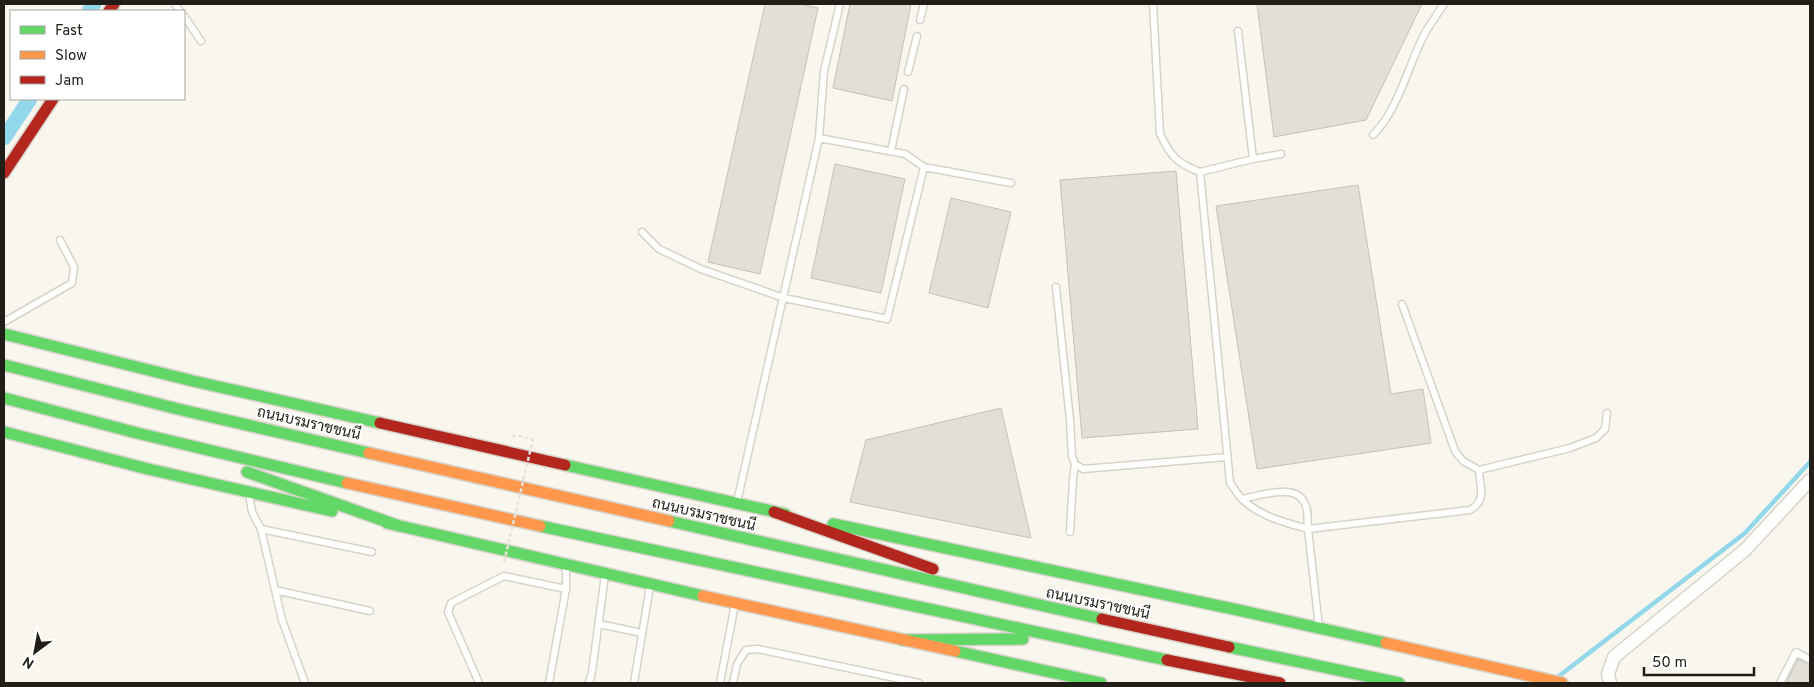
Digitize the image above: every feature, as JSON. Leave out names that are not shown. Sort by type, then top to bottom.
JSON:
[{"type":"main road","points":[[4,173],[52,100]]},
{"type":"main road","points":[[4,334],[193,381],[737,504],[1319,628],[1562,683]]},
{"type":"main road","name":"ถนนบรมราชชนนี","points":[[4,365],[191,412],[1027,603],[1399,683]]},
{"type":"main road","points":[[4,398],[145,435],[531,526],[842,593],[1280,683]]},
{"type":"main road","points":[[4,432],[78,453],[249,493],[605,574],[1101,683]]},
{"type":"main road","points":[[145,435],[399,526]]},
{"type":"main road","points":[[774,512],[1027,603]]},
{"type":"main road","points":[[902,640],[1069,639]]},
{"type":"street","points":[[1610,683],[1608,674],[1614,657],[1746,550],[1810,480]]},
{"type":"lane","points":[[737,504],[819,138],[824,71],[840,4]]},
{"type":"lane","points":[[920,20],[924,4]]},
{"type":"lane","points":[[1153,4],[1160,134],[1168,152],[1184,166],[1200,172],[1281,154]]},
{"type":"lane","points":[[1373,136],[1382,127],[1407,77],[1425,33],[1444,4]]},
{"type":"lane","points":[[185,17],[201,41]]},
{"type":"lane","points":[[1238,31],[1253,159]]},
{"type":"lane","points":[[908,72],[917,36]]},
{"type":"lane","points":[[891,150],[904,89]]},
{"type":"lane","points":[[819,138],[891,150],[905,154],[924,167],[1011,183]]},
{"type":"lane","points":[[642,232],[659,249],[701,269],[784,298],[887,319],[924,167]]},
{"type":"lane","points":[[1200,172],[1230,483],[1242,499],[1256,510],[1288,524],[1308,529],[1470,510],[1478,506],[1482,499],[1479,470]]},
{"type":"lane","points":[[4,322],[72,282],[74,267],[60,240]]},
{"type":"lane","points":[[1056,287],[1072,456],[1075,464],[1072,479],[1070,532]]},
{"type":"lane","points":[[1402,304],[1455,451],[1463,461],[1479,470],[1570,448],[1596,438],[1604,429],[1607,413]]},
{"type":"lane","points":[[1075,464],[1084,469],[1227,457]]},
{"type":"lane","points":[[1242,499],[1282,491],[1296,494],[1304,499],[1307,507],[1319,628]]},
{"type":"lane","points":[[249,493],[252,512],[261,529],[282,620],[305,683]]},
{"type":"lane","points":[[261,529],[372,552]]},
{"type":"lane","points":[[549,683],[566,589],[566,564]]},
{"type":"lane","points":[[589,683],[605,574]]},
{"type":"lane","points":[[479,683],[448,612],[450,603],[504,576],[566,589]]},
{"type":"lane","points":[[634,683],[650,584]]},
{"type":"lane","points":[[275,590],[370,611]]},
{"type":"lane","points":[[720,683],[736,603]]},
{"type":"lane","points":[[599,624],[642,633]]},
{"type":"lane","points":[[733,683],[737,664],[746,650],[758,649],[919,683]]},
{"type":"lane","points":[[1780,683],[1796,652],[1810,660]]},
{"type":"path","points":[[504,562],[533,440]]},
{"type":"building","points":[[765,4],[801,4],[818,8],[760,274],[708,262]]},
{"type":"building","points":[[850,4],[911,4],[892,101],[833,88]]},
{"type":"building","points":[[1257,4],[1422,4],[1366,120],[1274,137]]},
{"type":"building","points":[[835,164],[905,179],[881,293],[811,278]]},
{"type":"building","points":[[1176,171],[1198,429],[1082,438],[1060,180]]},
{"type":"building","points":[[1358,185],[1391,394],[1423,389],[1431,443],[1257,469],[1216,206]]},
{"type":"building","points":[[951,198],[1011,212],[988,308],[929,293]]},
{"type":"building","points":[[1001,408],[1031,538],[850,502],[866,440]]},
{"type":"building","points":[[1798,659],[1810,665],[1810,683],[1786,683]]},
{"type":"waterway","points":[[90,10],[94,4]]},
{"type":"waterway","points":[[4,138],[29,100]]},
{"type":"waterway","points":[[1559,676],[1745,533],[1810,462]]},
{"type":"traffic: fast","points":[[4,334],[193,381],[380,423]]},
{"type":"traffic: fast","points":[[4,365],[182,410],[369,453]]},
{"type":"traffic: fast","points":[[4,398],[137,433],[347,483]]},
{"type":"traffic: fast","points":[[4,432],[148,469],[332,511]]},
{"type":"traffic: fast","points":[[565,465],[785,514]]},
{"type":"traffic: fast","points":[[247,472],[399,526]]},
{"type":"traffic: fast","points":[[669,521],[1102,619]]},
{"type":"traffic: fast","points":[[387,523],[703,596]]},
{"type":"traffic: fast","points":[[833,524],[1386,643]]},
{"type":"traffic: fast","points":[[540,526],[1167,660]]},
{"type":"traffic: fast","points":[[902,640],[1023,639]]},
{"type":"traffic: fast","points":[[1229,647],[1399,683]]},
{"type":"traffic: fast","points":[[955,651],[1101,683]]},
{"type":"traffic: slow","points":[[369,453],[669,521]]},
{"type":"traffic: slow","points":[[347,483],[540,526]]},
{"type":"traffic: slow","points":[[703,596],[955,651]]},
{"type":"traffic: slow","points":[[1386,643],[1562,683]]},
{"type":"traffic: jam","points":[[110,10],[114,4]]},
{"type":"traffic: jam","points":[[4,173],[52,100]]},
{"type":"traffic: jam","points":[[380,423],[565,465]]},
{"type":"traffic: jam","points":[[774,512],[933,569]]},
{"type":"traffic: jam","points":[[1102,619],[1229,647]]},
{"type":"traffic: jam","points":[[1167,660],[1280,683]]}]
